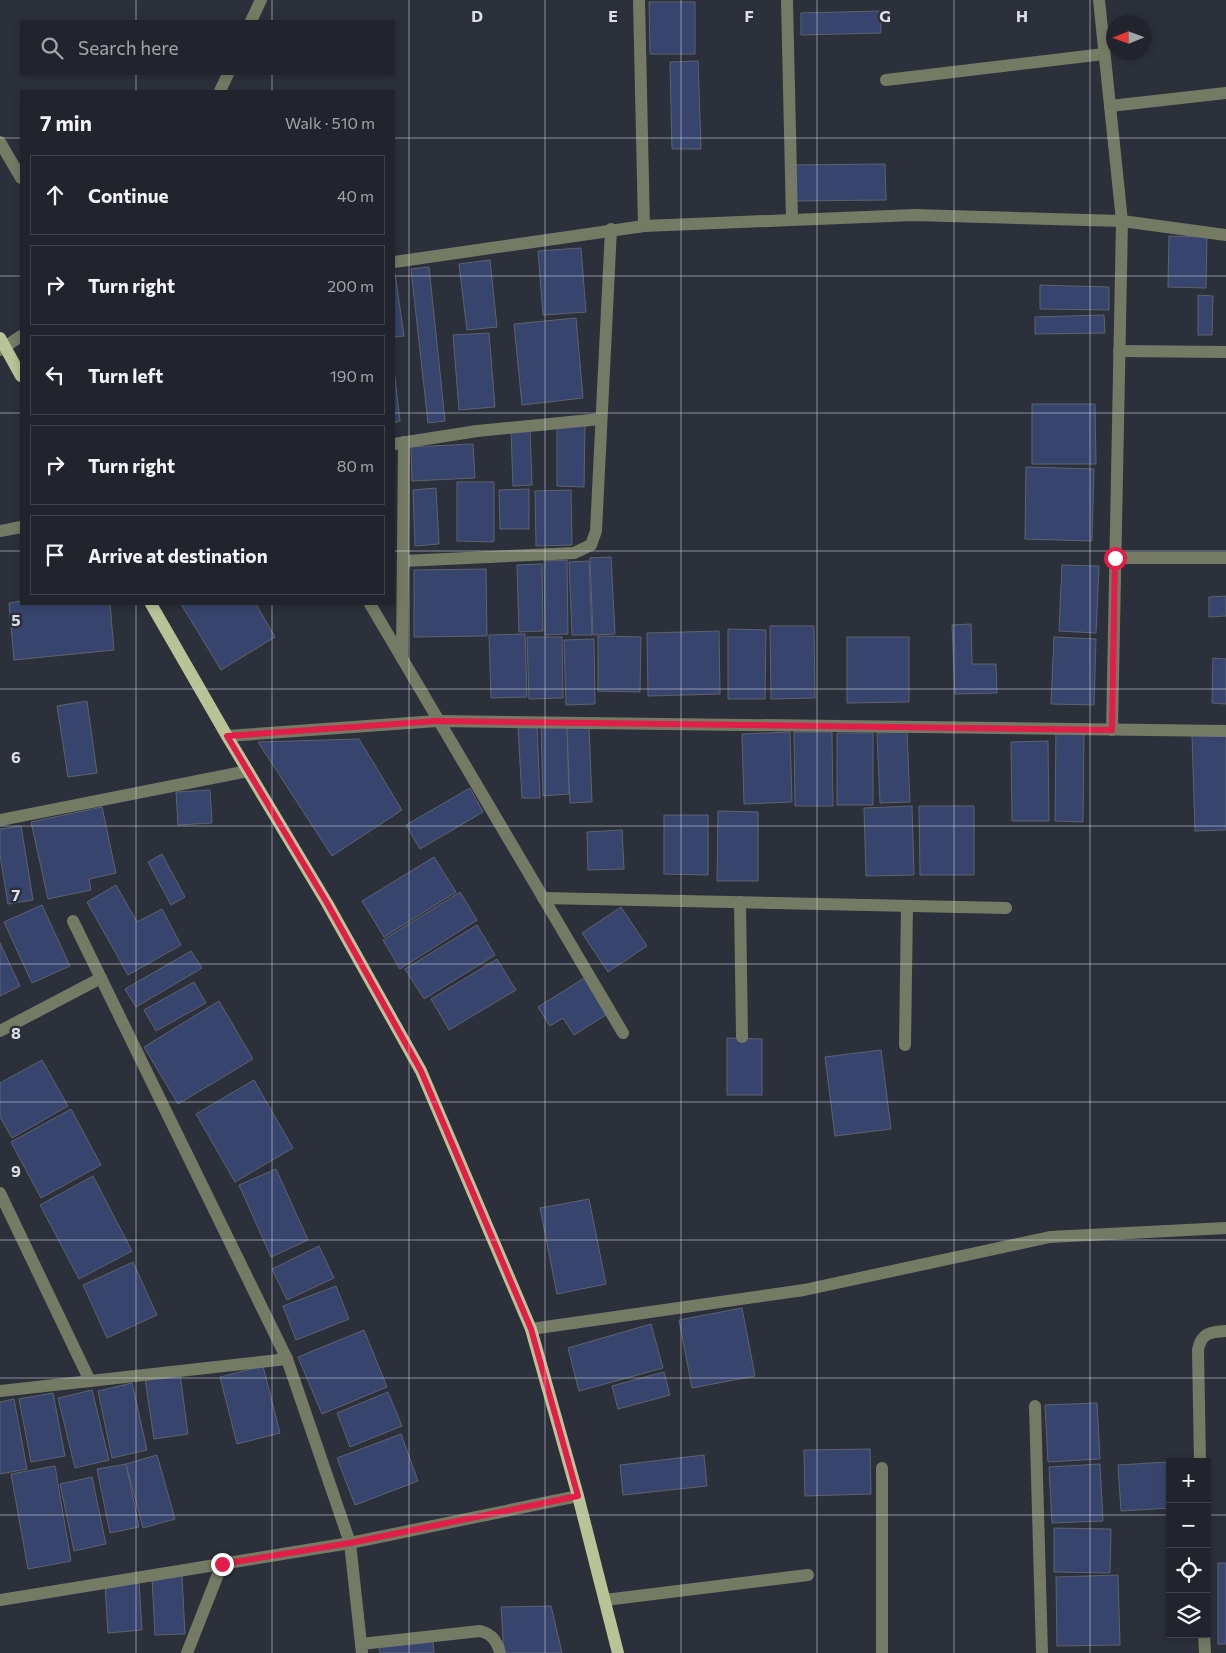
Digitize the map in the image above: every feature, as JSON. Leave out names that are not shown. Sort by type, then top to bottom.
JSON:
[{"type":"main road","points":[[2,345],[20,374]]},
{"type":"main road","points":[[152,605],[327,903],[421,1071],[531,1329],[578,1496],[618,1653]]},
{"type":"street","points":[[252,20],[261,0]]},
{"type":"street","points":[[639,0],[644,226]]},
{"type":"street","points":[[787,0],[792,220]]},
{"type":"street","points":[[1099,0],[1122,222],[1112,730]]},
{"type":"street","points":[[886,80],[1104,54]]},
{"type":"street","points":[[220,90],[228,75]]},
{"type":"street","points":[[1110,106],[1226,93]]},
{"type":"street","points":[[0,142],[20,176]]},
{"type":"street","points":[[395,262],[611,229],[644,226],[914,215],[1122,222],[1226,235]]},
{"type":"street","points":[[403,561],[574,553],[591,544],[596,531],[611,229]]},
{"type":"street","points":[[2,345],[20,336]]},
{"type":"street","points":[[1119,351],[1226,352]]},
{"type":"street","points":[[402,659],[403,561],[399,443],[477,431],[601,419]]},
{"type":"street","points":[[0,531],[20,527]]},
{"type":"street","points":[[1115,558],[1226,558]]},
{"type":"street","points":[[371,605],[437,721],[623,1033]]},
{"type":"street","points":[[227,736],[437,721],[1226,731]]},
{"type":"street","points":[[0,820],[248,771]]},
{"type":"street","points":[[543,898],[1006,908]]},
{"type":"street","points":[[740,902],[742,1037]]},
{"type":"street","points":[[905,1045],[907,906]]},
{"type":"street","points":[[73,921],[287,1359],[350,1543],[362,1649],[480,1631],[488,1633],[497,1642],[500,1653]]},
{"type":"street","points":[[0,1031],[101,978]]},
{"type":"street","points":[[0,1193],[90,1380]]},
{"type":"street","points":[[531,1329],[804,1290],[1050,1237],[1226,1228]]},
{"type":"street","points":[[1200,1458],[1198,1350],[1200,1339],[1207,1333],[1226,1331]]},
{"type":"street","points":[[0,1391],[287,1359]]},
{"type":"street","points":[[1035,1406],[1042,1653]]},
{"type":"street","points":[[882,1468],[882,1653]]},
{"type":"street","points":[[0,1600],[350,1543],[578,1496]]},
{"type":"street","points":[[187,1653],[222,1564]]},
{"type":"street","points":[[605,1600],[808,1575]]},
{"type":"street","points":[[1204,1638],[1205,1653]]},
{"type":"building","points":[[649,2],[695,2],[695,54],[650,54]]},
{"type":"building","points":[[880,11],[881,33],[801,35],[801,13]]},
{"type":"building","points":[[698,61],[701,149],[672,149],[670,62]]},
{"type":"building","points":[[885,164],[886,200],[796,201],[795,165]]},
{"type":"building","points":[[1169,236],[1207,237],[1206,288],[1168,287]]},
{"type":"building","points":[[581,248],[586,312],[543,315],[538,251]]},
{"type":"building","points":[[490,260],[497,327],[467,330],[459,264]]},
{"type":"building","points":[[429,267],[445,421],[428,423],[411,269]]},
{"type":"building","points":[[395,273],[404,336],[395,337]]},
{"type":"building","points":[[1040,285],[1109,287],[1109,310],[1040,309]]},
{"type":"building","points":[[1198,295],[1213,296],[1212,335],[1198,335]]},
{"type":"building","points":[[1104,315],[1105,333],[1035,334],[1035,317]]},
{"type":"building","points":[[576,318],[583,398],[522,405],[514,324]]},
{"type":"building","points":[[489,333],[495,407],[459,410],[453,335]]},
{"type":"building","points":[[395,378],[400,421],[395,423]]},
{"type":"building","points":[[1032,404],[1095,404],[1096,464],[1032,464]]},
{"type":"building","points":[[557,425],[585,425],[584,487],[557,486]]},
{"type":"building","points":[[530,429],[532,485],[513,486],[511,430]]},
{"type":"building","points":[[473,444],[475,478],[412,481],[411,447]]},
{"type":"building","points":[[1026,467],[1094,469],[1092,541],[1025,539]]},
{"type":"building","points":[[457,482],[494,482],[494,542],[457,541]]},
{"type":"building","points":[[436,488],[439,544],[415,546],[413,490]]},
{"type":"building","points":[[529,489],[529,529],[500,529],[499,490]]},
{"type":"building","points":[[571,490],[572,545],[536,546],[535,491]]},
{"type":"building","points":[[611,557],[615,634],[593,635],[590,558]]},
{"type":"building","points":[[567,560],[568,634],[545,635],[544,561]]},
{"type":"building","points":[[589,561],[592,635],[572,635],[569,562]]},
{"type":"building","points":[[542,564],[543,631],[519,632],[517,565]]},
{"type":"building","points":[[1062,565],[1099,566],[1096,633],[1059,631]]},
{"type":"building","points":[[486,569],[487,636],[414,637],[414,570]]},
{"type":"building","points":[[1226,596],[1226,616],[1209,617],[1209,597]]},
{"type":"building","points":[[20,601],[20,605],[110,605],[114,650],[14,660],[9,603]]},
{"type":"building","points":[[182,605],[257,605],[275,637],[221,670]]},
{"type":"building","points":[[971,624],[972,664],[996,664],[997,693],[955,694],[952,625]]},
{"type":"building","points":[[770,626],[814,626],[815,698],[771,699]]},
{"type":"building","points":[[728,629],[766,630],[765,699],[728,699]]},
{"type":"building","points":[[719,631],[720,694],[648,696],[647,633]]},
{"type":"building","points":[[525,634],[527,697],[491,698],[489,635]]},
{"type":"building","points":[[598,636],[641,637],[640,692],[598,691]]},
{"type":"building","points":[[527,637],[562,637],[563,698],[529,699]]},
{"type":"building","points":[[847,637],[909,637],[909,702],[847,703]]},
{"type":"building","points":[[1054,637],[1096,639],[1094,705],[1051,704]]},
{"type":"building","points":[[594,639],[595,704],[566,705],[564,640]]},
{"type":"building","points":[[1213,658],[1226,659],[1226,704],[1212,703]]},
{"type":"building","points":[[87,701],[97,773],[68,777],[57,706]]},
{"type":"building","points":[[537,725],[540,798],[522,798],[518,726]]},
{"type":"building","points":[[567,726],[569,794],[543,796],[541,727]]},
{"type":"building","points":[[589,727],[592,802],[570,803],[567,728]]},
{"type":"building","points":[[1056,729],[1084,730],[1083,822],[1055,821]]},
{"type":"building","points":[[790,732],[792,802],[744,804],[742,734]]},
{"type":"building","points":[[794,732],[832,732],[833,806],[795,806]]},
{"type":"building","points":[[907,732],[910,802],[880,803],[877,733]]},
{"type":"building","points":[[837,733],[873,733],[873,805],[837,805]]},
{"type":"building","points":[[1226,733],[1226,830],[1195,831],[1192,735]]},
{"type":"building","points":[[359,739],[402,810],[332,856],[258,742]]},
{"type":"building","points":[[1048,741],[1049,821],[1012,821],[1011,742]]},
{"type":"building","points":[[470,788],[483,812],[420,849],[406,825]]},
{"type":"building","points":[[210,790],[212,823],[178,825],[176,792]]},
{"type":"building","points":[[912,806],[914,875],[866,876],[864,808]]},
{"type":"building","points":[[919,806],[974,806],[974,875],[920,875]]},
{"type":"building","points":[[102,807],[116,873],[89,879],[91,890],[48,899],[31,822]]},
{"type":"building","points":[[718,811],[758,812],[758,881],[717,881]]},
{"type":"building","points":[[664,815],[708,815],[708,875],[664,874]]},
{"type":"building","points":[[21,826],[33,900],[8,904],[0,855],[0,829]]},
{"type":"building","points":[[622,830],[624,869],[588,870],[587,832]]},
{"type":"building","points":[[162,854],[185,897],[171,905],[148,862]]},
{"type":"building","points":[[434,857],[456,892],[384,937],[362,901]]},
{"type":"building","points":[[116,885],[137,922],[162,909],[181,945],[128,975],[87,902]]},
{"type":"building","points":[[460,892],[477,920],[400,969],[383,940]]},
{"type":"building","points":[[42,905],[70,966],[32,983],[4,922]]},
{"type":"building","points":[[621,907],[647,946],[608,972],[582,933]]},
{"type":"building","points":[[477,925],[495,955],[424,999],[405,969]]},
{"type":"building","points":[[0,943],[20,986],[0,996]]},
{"type":"building","points":[[191,951],[202,968],[136,1007],[125,989]]},
{"type":"building","points":[[497,959],[516,990],[449,1030],[431,999]]},
{"type":"building","points":[[586,977],[609,1013],[574,1035],[563,1018],[550,1026],[538,1007]]},
{"type":"building","points":[[194,982],[206,1003],[156,1031],[144,1010]]},
{"type":"building","points":[[219,1001],[253,1059],[178,1104],[144,1047]]},
{"type":"building","points":[[727,1038],[762,1039],[762,1095],[727,1095]]},
{"type":"building","points":[[881,1050],[891,1129],[835,1136],[825,1057]]},
{"type":"building","points":[[42,1060],[68,1106],[12,1138],[0,1117],[0,1083]]},
{"type":"building","points":[[254,1080],[293,1148],[235,1182],[196,1114]]},
{"type":"building","points":[[71,1109],[101,1165],[41,1198],[11,1142]]},
{"type":"building","points":[[276,1169],[308,1240],[271,1257],[239,1185]]},
{"type":"building","points":[[93,1176],[132,1251],[79,1279],[40,1205]]},
{"type":"building","points":[[589,1199],[606,1284],[557,1294],[540,1208]]},
{"type":"building","points":[[319,1246],[334,1278],[287,1300],[272,1269]]},
{"type":"building","points":[[133,1262],[157,1315],[107,1338],[83,1285]]},
{"type":"building","points":[[336,1286],[349,1319],[296,1340],[283,1306]]},
{"type":"building","points":[[742,1308],[755,1376],[692,1388],[679,1320]]},
{"type":"building","points":[[651,1324],[663,1368],[579,1391],[568,1348]]},
{"type":"building","points":[[364,1330],[387,1387],[322,1414],[298,1357]]},
{"type":"building","points":[[263,1366],[280,1433],[237,1444],[220,1377]]},
{"type":"building","points":[[664,1372],[670,1395],[618,1409],[612,1386]]},
{"type":"building","points":[[180,1374],[188,1434],[154,1439],[145,1379]]},
{"type":"building","points":[[132,1383],[147,1450],[112,1458],[98,1391]]},
{"type":"building","points":[[92,1390],[109,1460],[75,1468],[58,1398]]},
{"type":"building","points":[[388,1392],[402,1426],[350,1447],[337,1413]]},
{"type":"building","points":[[53,1393],[65,1456],[31,1462],[19,1399]]},
{"type":"building","points":[[14,1399],[27,1469],[0,1474],[0,1402]]},
{"type":"building","points":[[1097,1403],[1100,1459],[1048,1462],[1045,1405]]},
{"type":"building","points":[[401,1434],[418,1481],[355,1505],[337,1458]]},
{"type":"building","points":[[870,1449],[871,1494],[805,1496],[804,1450]]},
{"type":"building","points":[[157,1455],[175,1519],[143,1528],[126,1464]]},
{"type":"building","points":[[704,1455],[707,1486],[623,1495],[620,1465]]},
{"type":"building","points":[[1166,1462],[1166,1508],[1121,1511],[1118,1465]]},
{"type":"building","points":[[126,1464],[139,1527],[110,1533],[97,1469]]},
{"type":"building","points":[[1100,1464],[1103,1521],[1052,1523],[1049,1467]]},
{"type":"building","points":[[55,1466],[71,1561],[28,1569],[11,1474]]},
{"type":"building","points":[[92,1477],[106,1544],[74,1551],[60,1484]]},
{"type":"building","points":[[1054,1528],[1111,1529],[1110,1573],[1054,1572]]},
{"type":"building","points":[[1218,1563],[1226,1563],[1226,1644],[1218,1644]]},
{"type":"building","points":[[1118,1575],[1120,1645],[1057,1646],[1056,1577]]},
{"type":"building","points":[[182,1576],[185,1634],[155,1635],[152,1578]]},
{"type":"building","points":[[139,1582],[142,1630],[108,1633],[105,1584]]},
{"type":"building","points":[[551,1606],[562,1653],[504,1653],[501,1607]]},
{"type":"building","points":[[433,1642],[434,1653],[380,1653],[379,1647]]},
{"type":"route","points":[[222,1564],[350,1543],[578,1496],[531,1329],[421,1071],[327,903],[227,736],[437,721],[1112,730],[1115,558]]}]
